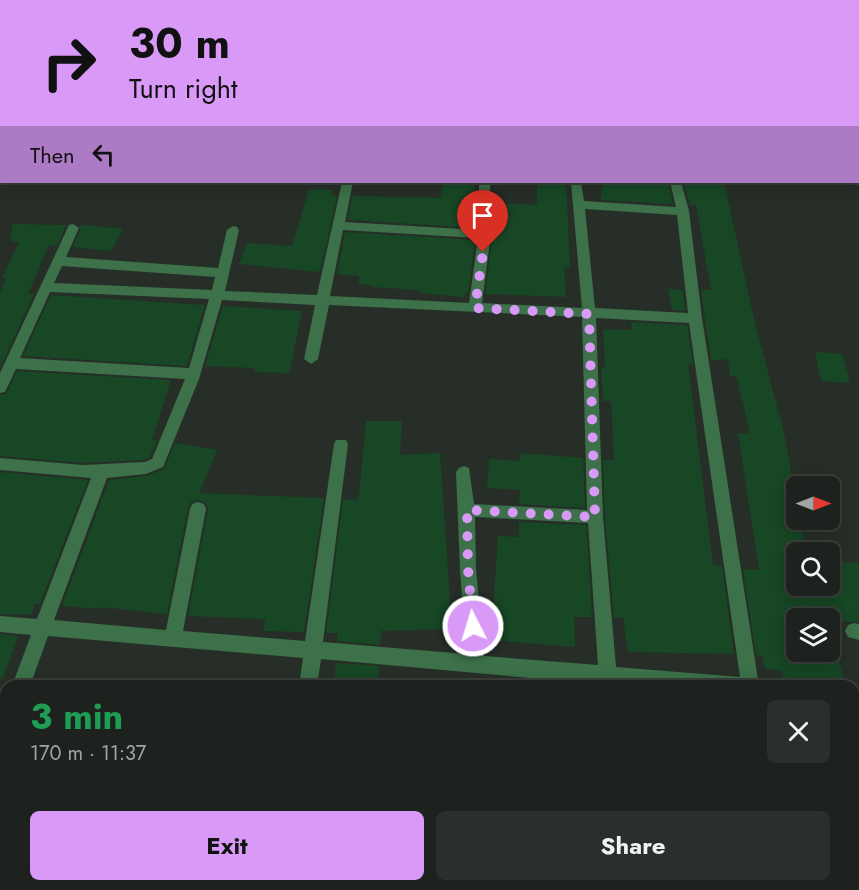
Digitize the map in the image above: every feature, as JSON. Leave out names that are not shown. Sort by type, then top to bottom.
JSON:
[{"type":"street","points":[[311,359],[347,183]]},
{"type":"street","points":[[475,308],[485,234],[485,183]]},
{"type":"street","points":[[576,183],[589,314],[595,517],[608,676]]},
{"type":"street","points":[[676,183],[683,211],[695,318],[749,680]]},
{"type":"street","points":[[579,205],[683,211]]},
{"type":"street","points":[[338,226],[485,234]]},
{"type":"street","points":[[0,388],[74,228]]},
{"type":"street","points":[[0,464],[101,472],[150,468],[158,463],[193,374],[223,273],[233,230]]},
{"type":"street","points":[[58,261],[223,273]]},
{"type":"street","points":[[45,287],[695,318]]},
{"type":"street","points":[[11,363],[193,374]]},
{"type":"street","points":[[308,680],[311,648],[336,496],[341,444]]},
{"type":"street","points":[[23,680],[45,628],[101,472]]},
{"type":"street","points":[[464,472],[468,569],[476,665]]},
{"type":"street","points":[[173,637],[198,509]]},
{"type":"street","points":[[467,510],[595,517]]},
{"type":"street","points":[[0,624],[311,648],[476,665],[662,680]]},
{"type":"building","points":[[442,183],[474,183],[477,228],[348,220],[352,196],[441,198]]},
{"type":"building","points":[[537,183],[566,183],[570,267],[564,267],[566,297],[485,294],[493,234],[493,203],[537,205]]},
{"type":"building","points":[[602,183],[668,183],[673,204],[601,200]]},
{"type":"building","points":[[683,183],[724,183],[754,319],[785,437],[792,476],[786,476],[786,530],[802,530],[804,542],[786,542],[786,596],[840,596],[840,562],[859,563],[859,622],[840,622],[840,608],[786,608],[786,662],[840,662],[843,680],[783,680],[782,671],[765,669],[762,655],[756,655],[743,569],[759,570],[738,433],[750,434],[737,377],[730,376],[728,359],[711,361],[701,290],[711,290],[696,205],[690,205]]},
{"type":"building","points":[[309,189],[333,190],[332,196],[337,196],[320,272],[239,264],[247,243],[292,246]]},
{"type":"building","points":[[12,224],[66,225],[57,246],[49,245],[28,294],[34,294],[0,368],[0,293],[6,278],[2,278],[19,242],[11,241]]},
{"type":"building","points":[[79,225],[123,229],[111,251],[73,247],[81,229]]},
{"type":"building","points":[[345,232],[475,240],[468,293],[465,293],[464,297],[420,293],[420,290],[371,287],[371,285],[359,284],[359,276],[337,274]]},
{"type":"building","points":[[668,289],[683,290],[685,311],[672,310]]},
{"type":"building","points":[[51,295],[205,305],[187,366],[23,356]]},
{"type":"building","points":[[223,306],[302,311],[289,373],[254,372],[255,368],[205,366]]},
{"type":"building","points":[[631,322],[687,325],[693,364],[688,364],[713,565],[722,566],[734,654],[628,652],[623,618],[614,618],[605,517],[603,460],[614,460],[611,401],[603,401],[601,367],[605,367],[603,329],[632,330]]},
{"type":"building","points":[[815,352],[842,354],[850,383],[821,381]]},
{"type":"building","points":[[17,371],[171,380],[152,440],[157,440],[150,457],[144,460],[83,463],[0,456],[0,395],[7,393]]},
{"type":"building","points":[[366,421],[402,421],[400,455],[440,453],[452,629],[381,631],[380,645],[337,641],[338,633],[326,633],[343,499],[356,500],[359,496]]},
{"type":"building","points":[[175,443],[217,450],[199,493],[324,498],[304,632],[263,631],[265,619],[188,616],[208,509],[206,503],[199,500],[191,502],[188,508],[167,614],[101,607],[100,609],[62,606],[109,480],[146,476],[164,469]]},
{"type":"building","points":[[521,453],[583,458],[585,508],[519,504],[520,490],[487,488],[489,459],[520,461]]},
{"type":"building","points":[[0,472],[88,480],[40,604],[35,604],[31,615],[0,614]]},
{"type":"building","points":[[519,522],[586,525],[592,617],[574,617],[575,647],[491,640],[498,536],[519,537]]},
{"type":"building","points":[[0,634],[18,636],[3,679],[0,678]]},
{"type":"building","points":[[336,663],[379,666],[378,680],[335,680]]},
{"type":"route","points":[[473,626],[468,569],[467,510],[595,517],[589,314],[475,308],[483,252]]}]
